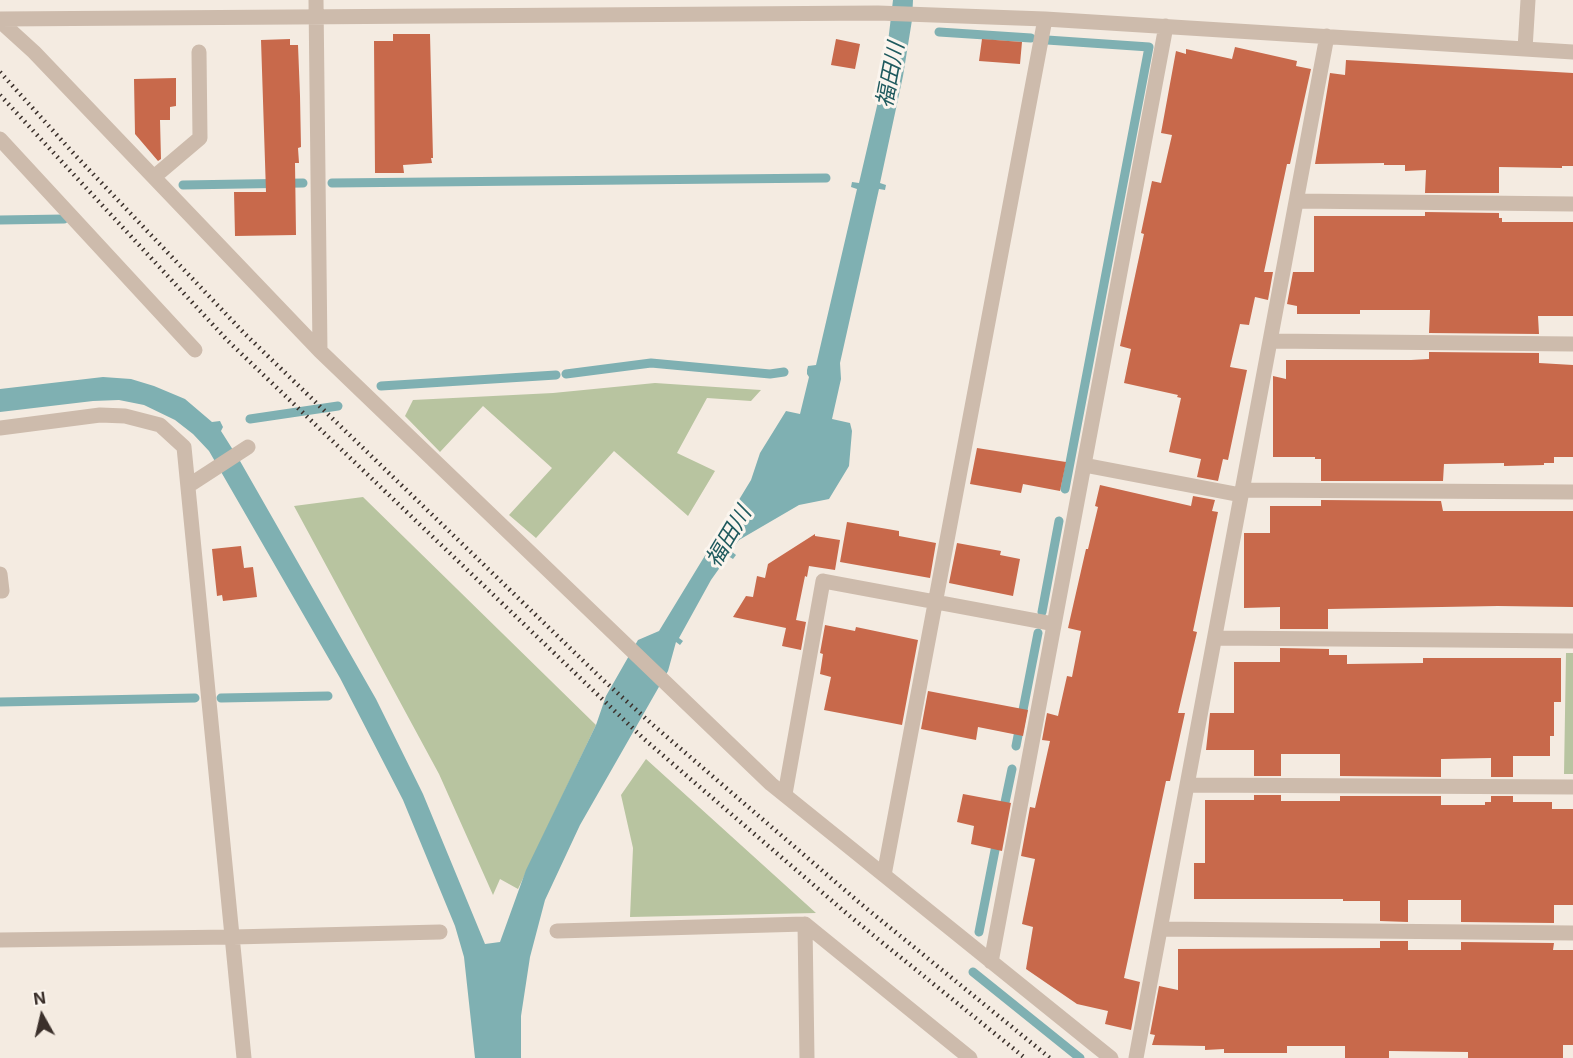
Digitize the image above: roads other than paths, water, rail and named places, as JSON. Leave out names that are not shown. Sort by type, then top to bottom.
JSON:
[{"type":"street","points":[[316,0],[320,351]]},
{"type":"street","points":[[490,0],[490,16]]},
{"type":"street","points":[[1525,49],[1528,0]]},
{"type":"street","points":[[0,20],[878,13],[926,10],[1573,52]]},
{"type":"street","points":[[885,875],[1045,19]]},
{"type":"street","points":[[0,20],[34,52],[320,351],[667,684],[785,794],[1111,1058]]},
{"type":"street","points":[[991,962],[1166,26]]},
{"type":"street","points":[[1136,1058],[1327,36]]},
{"type":"street","points":[[154,177],[200,138],[199,52]]},
{"type":"street","points":[[0,139],[195,350]]},
{"type":"street","points":[[1296,201],[1573,204]]},
{"type":"street","points":[[1270,341],[1573,344]]},
{"type":"street","points":[[0,428],[100,415],[125,417],[160,425],[184,447],[244,1058]]},
{"type":"street","points":[[188,486],[245,450]]},
{"type":"street","points":[[1084,465],[1242,492],[1573,492]]},
{"type":"street","points":[[0,574],[2,591],[0,591]]},
{"type":"street","points":[[785,794],[823,581],[1054,624]]},
{"type":"street","points":[[1215,638],[1573,641]]},
{"type":"street","points":[[1187,785],[1573,787]]},
{"type":"street","points":[[557,931],[805,924],[970,1058]]},
{"type":"street","points":[[805,924],[807,1058]]},
{"type":"street","points":[[1160,929],[1573,933]]},
{"type":"street","points":[[0,940],[440,932]]},
{"type":"water","name":"福田川","points":[[893,0],[913,0],[912,20],[903,76],[880,183],[886,185],[885,190],[879,189],[840,363],[841,379],[832,419],[850,423],[852,431],[849,466],[829,499],[799,505],[739,540],[731,551],[736,555],[733,559],[728,556],[711,580],[679,638],[683,641],[680,645],[676,642],[668,671],[580,825],[545,900],[530,957],[521,1016],[521,1058],[475,1058],[464,957],[455,926],[403,800],[340,678],[209,451],[175,420],[144,405],[119,400],[93,401],[0,412],[0,389],[103,377],[131,379],[185,399],[212,422],[220,421],[223,427],[221,431],[376,699],[423,794],[485,944],[500,942],[526,870],[596,725],[606,696],[638,640],[659,631],[751,480],[760,453],[786,411],[800,414],[809,377],[808,366],[816,365],[857,189],[851,187],[852,182],[859,183],[884,76]]},
{"type":"waterway","points":[[939,32],[1031,38]]},
{"type":"waterway","points":[[1047,40],[1149,47],[1065,489]]},
{"type":"waterway","points":[[332,183],[826,178]]},
{"type":"waterway","points":[[183,185],[303,183]]},
{"type":"waterway","points":[[0,220],[64,219]]},
{"type":"waterway","points":[[566,374],[651,363],[770,374],[784,372]]},
{"type":"waterway","points":[[381,386],[556,375]]},
{"type":"waterway","points":[[250,419],[338,406]]},
{"type":"waterway","points":[[1042,612],[1059,521]]},
{"type":"waterway","points":[[1016,746],[1038,633]]},
{"type":"waterway","points":[[221,698],[328,696]]},
{"type":"waterway","points":[[0,702],[195,698]]},
{"type":"waterway","points":[[1003,812],[1012,769]]},
{"type":"waterway","points":[[979,932],[997,840]]},
{"type":"waterway","points":[[973,972],[1080,1058]]},
{"type":"railway","points":[[0,72],[75,155],[244,333],[602,679],[861,904],[1050,1058]]},
{"type":"railway","points":[[0,95],[228,341],[644,739],[852,918],[1025,1058]]}]
